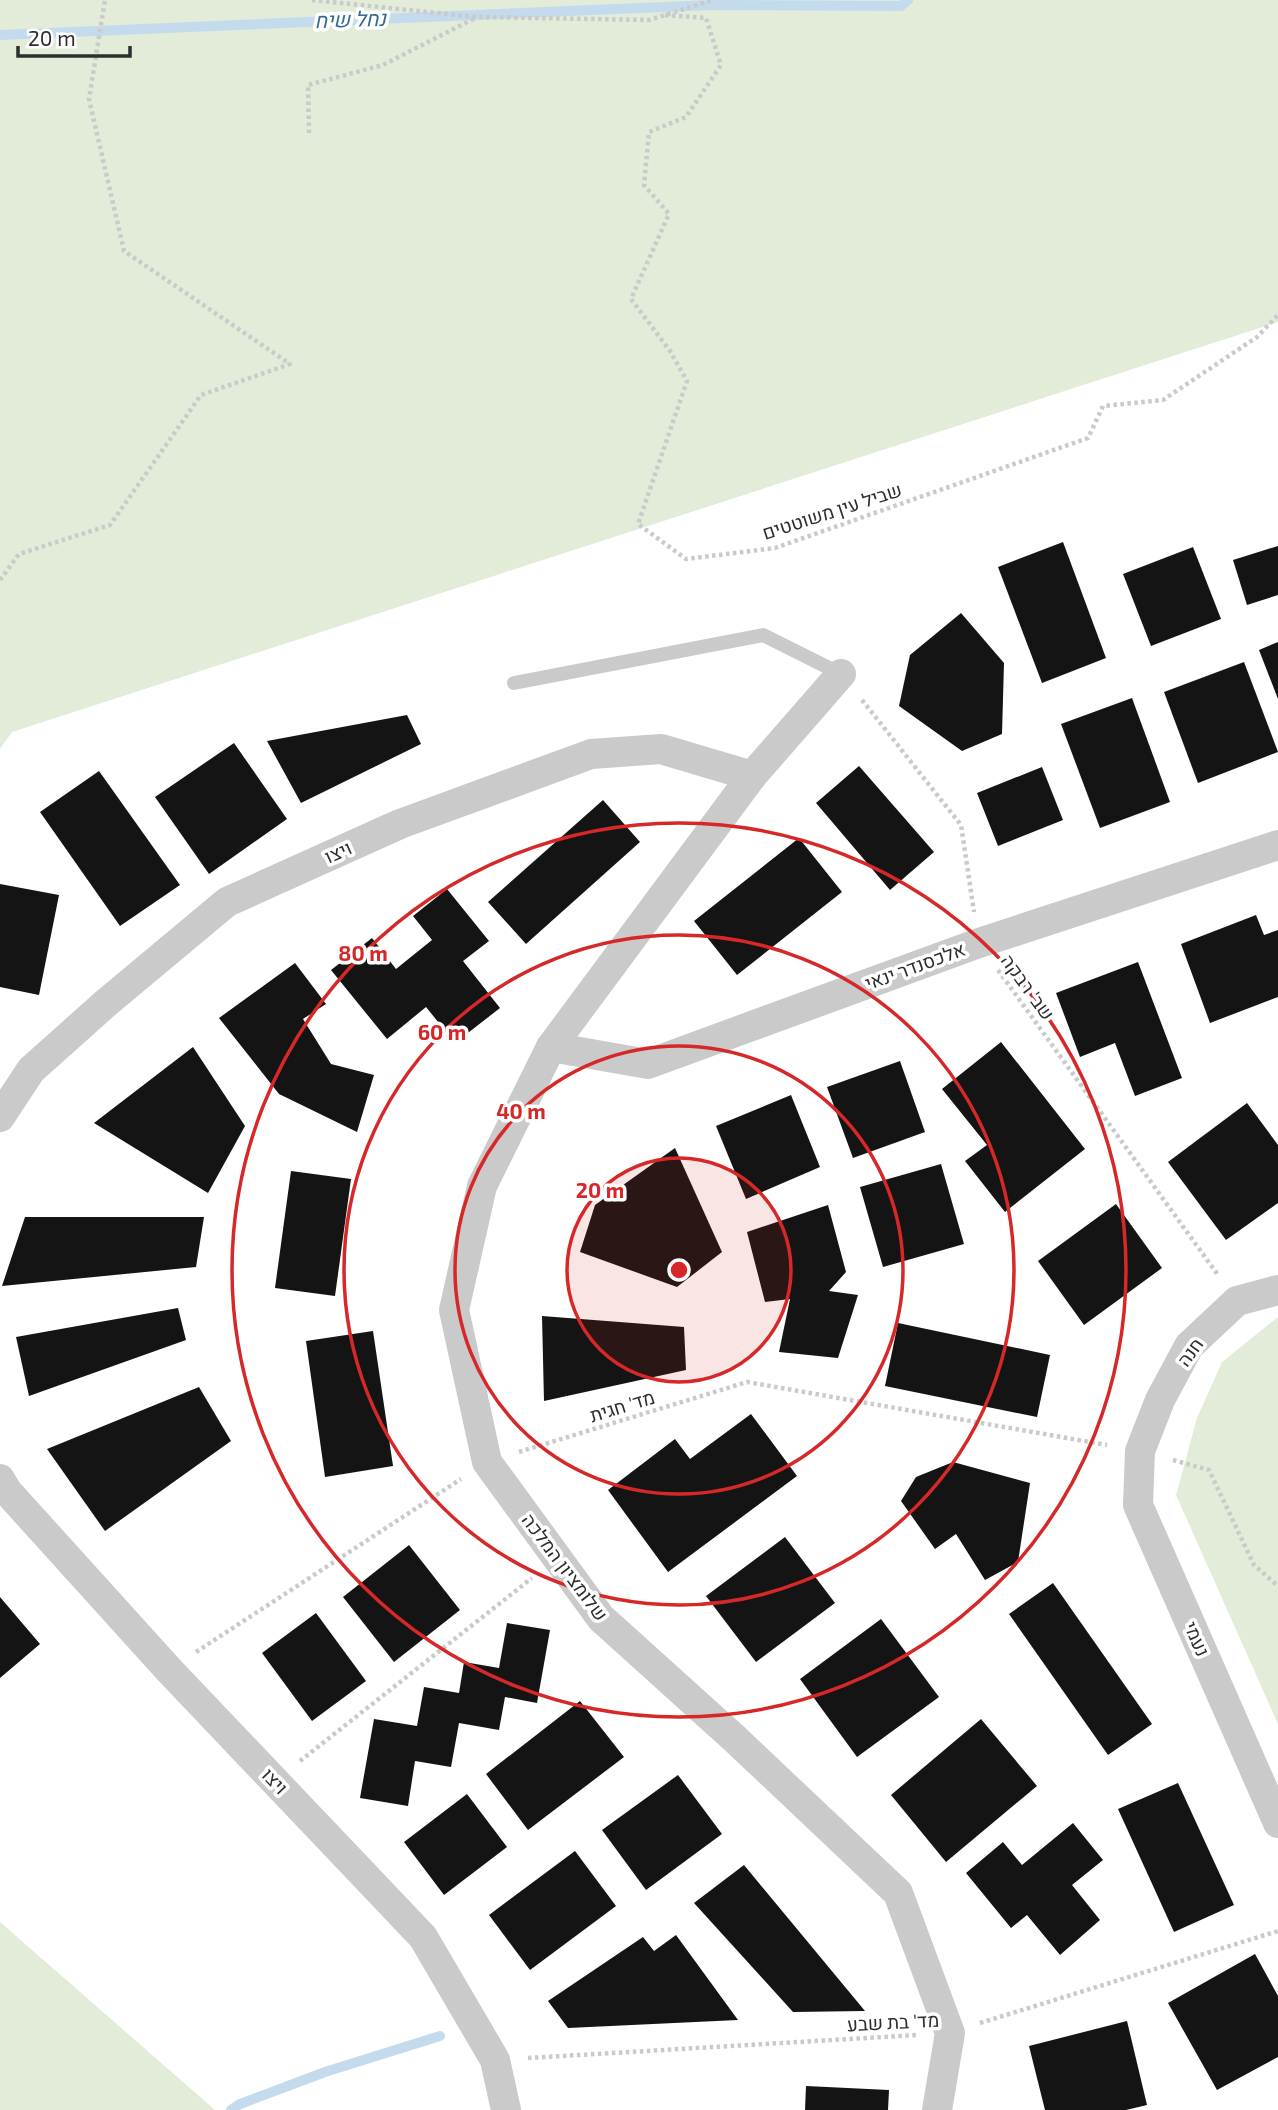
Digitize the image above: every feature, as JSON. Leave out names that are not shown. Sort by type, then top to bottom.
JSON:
[{"type":"street","points":[[551,1047],[752,776],[841,674]]},
{"type":"street","name":"ויצו","points":[[0,1117],[31,1070],[227,901],[400,824],[591,754],[661,749],[752,776]]},
{"type":"street","name":"אלכסנדר ינאי","points":[[551,1047],[648,1064],[979,943],[1278,845]]},
{"type":"street","name":"שלומציון המלכה","points":[[551,1047],[482,1186],[454,1310],[487,1462],[601,1618],[734,1738],[898,1893],[950,2033],[937,2110]]},
{"type":"street","name":"חנה","points":[[1140,1451],[1160,1401],[1189,1346],[1237,1301],[1278,1290]]},
{"type":"street","name":"נעמי","points":[[1140,1451],[1138,1505],[1278,1823]]},
{"type":"street","name":"ויצו","points":[[0,1479],[7,1491],[169,1670],[423,1937],[495,2060],[506,2110]]},
{"type":"lane","points":[[514,683],[763,635],[841,674]]},
{"type":"path","points":[[0,580],[19,554],[110,525],[201,395],[290,364],[124,251],[89,99],[106,0]]},
{"type":"path","points":[[312,0],[476,18],[649,20],[712,0]]},
{"type":"path","name":"שביל עין משוטטים","points":[[665,15],[706,18],[721,65],[686,117],[649,132],[644,185],[669,214],[631,299],[670,351],[687,381],[638,524],[686,559],[775,548],[1088,438],[1103,406],[1163,400],[1257,337],[1278,315]]},
{"type":"path","points":[[309,133],[308,85],[383,65],[476,18]]},
{"type":"path","name":"שב' רבקה","points":[[841,674],[961,825],[979,943],[1237,1301]]},
{"type":"path","name":"מד' חגית","points":[[169,1670],[487,1462],[747,1382],[1140,1451],[1209,1470],[1254,1565],[1278,1586]]},
{"type":"path","points":[[275,1781],[557,1558]]},
{"type":"path","name":"מד' בת שבע","points":[[495,2060],[950,2033],[1278,1931]]},
{"type":"green space","points":[[0,0],[1278,0],[1278,322],[12,732],[0,749]]},
{"type":"green space","points":[[1278,1317],[1278,1724],[1176,1495],[1197,1418],[1222,1362]]},
{"type":"green space","points":[[0,1922],[215,2110],[0,2110]]},
{"type":"building","points":[[1063,542],[1106,658],[1042,683],[998,567]]},
{"type":"building","points":[[1278,546],[1278,595],[1247,605],[1233,560]]},
{"type":"building","points":[[1193,547],[1221,619],[1151,646],[1123,574]]},
{"type":"building","points":[[961,613],[1004,663],[1002,734],[962,751],[899,706],[910,655]]},
{"type":"building","points":[[1278,642],[1278,699],[1259,650]]},
{"type":"building","points":[[1244,662],[1278,752],[1198,783],[1164,692]]},
{"type":"building","points":[[1132,698],[1170,802],[1100,828],[1061,724]]},
{"type":"building","points":[[407,715],[421,744],[301,803],[267,741]]},
{"type":"building","points":[[234,743],[287,819],[209,874],[155,797]]},
{"type":"building","points":[[859,766],[934,852],[890,890],[816,803]]},
{"type":"building","points":[[1042,767],[1063,820],[998,846],[977,793]]},
{"type":"building","points":[[99,771],[180,885],[120,926],[40,812]]},
{"type":"building","points":[[603,800],[640,842],[526,944],[488,902]]},
{"type":"building","points":[[799,838],[842,892],[737,975],[694,921]]},
{"type":"building","points":[[0,884],[59,895],[39,995],[0,987]]},
{"type":"building","points":[[447,889],[489,941],[463,961],[500,1008],[455,1043],[426,1007],[387,1039],[331,970],[372,938],[396,969],[432,940],[413,916]]},
{"type":"building","points":[[1256,915],[1264,935],[1278,930],[1278,997],[1210,1023],[1181,944]]},
{"type":"building","points":[[1138,962],[1182,1078],[1135,1096],[1115,1043],[1080,1057],[1056,993]]},
{"type":"building","points":[[295,963],[326,1004],[303,1019],[331,1064],[374,1075],[357,1132],[279,1094],[219,1018]]},
{"type":"building","points":[[1001,1042],[1085,1149],[1005,1212],[965,1161],[987,1145],[942,1089]]},
{"type":"building","points":[[193,1047],[245,1126],[208,1193],[94,1123]]},
{"type":"building","points":[[900,1061],[925,1132],[853,1158],[827,1087]]},
{"type":"building","points":[[791,1095],[820,1167],[746,1199],[716,1126]]},
{"type":"building","points":[[1247,1103],[1278,1145],[1278,1203],[1226,1240],[1168,1162]]},
{"type":"building","points":[[675,1148],[722,1252],[677,1287],[580,1252],[595,1205]]},
{"type":"building","points":[[941,1164],[964,1244],[883,1267],[860,1187]]},
{"type":"building","points":[[291,1171],[351,1179],[335,1296],[275,1288]]},
{"type":"building","points":[[1116,1204],[1162,1268],[1084,1325],[1038,1261]]},
{"type":"building","points":[[828,1205],[846,1272],[829,1291],[858,1295],[838,1358],[779,1352],[790,1299],[765,1302],[747,1232]]},
{"type":"building","points":[[25,1217],[204,1217],[196,1267],[2,1286]]},
{"type":"building","points":[[178,1308],[186,1340],[29,1396],[16,1337]]},
{"type":"building","points":[[542,1316],[684,1327],[686,1370],[544,1401]]},
{"type":"building","points":[[898,1323],[1050,1355],[1037,1417],[885,1386]]},
{"type":"building","points":[[373,1331],[393,1466],[325,1477],[306,1341]]},
{"type":"building","points":[[199,1387],[231,1441],[105,1531],[47,1449]]},
{"type":"building","points":[[751,1414],[797,1476],[668,1572],[608,1490],[675,1439],[690,1459]]},
{"type":"building","points":[[953,1462],[1030,1483],[1018,1562],[985,1580],[956,1534],[935,1549],[901,1501],[916,1477]]},
{"type":"building","points":[[785,1537],[835,1603],[756,1662],[706,1596]]},
{"type":"building","points":[[409,1545],[460,1610],[394,1662],[343,1597]]},
{"type":"building","points":[[1053,1583],[1152,1724],[1108,1755],[1009,1614]]},
{"type":"building","points":[[0,1597],[40,1644],[0,1678]]},
{"type":"building","points":[[316,1613],[366,1681],[312,1721],[262,1653]]},
{"type":"building","points":[[881,1619],[939,1697],[857,1757],[800,1679]]},
{"type":"building","points":[[507,1623],[550,1630],[537,1703],[505,1697],[499,1730],[459,1723],[451,1767],[415,1761],[408,1806],[360,1798],[374,1719],[417,1726],[424,1687],[459,1693],[464,1662],[499,1668]]},
{"type":"building","points":[[580,1701],[624,1757],[528,1830],[486,1774]]},
{"type":"building","points":[[981,1719],[1037,1786],[946,1862],[891,1795]]},
{"type":"building","points":[[678,1775],[722,1834],[646,1890],[602,1830]]},
{"type":"building","points":[[1178,1783],[1234,1905],[1174,1932],[1118,1809]]},
{"type":"building","points":[[467,1794],[507,1847],[444,1895],[404,1842]]},
{"type":"building","points":[[1073,1823],[1103,1860],[1072,1885],[1100,1920],[1060,1955],[1027,1915],[1011,1928],[966,1873],[1003,1842],[1022,1865]]},
{"type":"building","points":[[575,1851],[616,1906],[530,1970],[489,1915]]},
{"type":"building","points":[[744,1865],[865,2011],[793,2012],[694,1903]]},
{"type":"building","points":[[676,1935],[738,2020],[568,2028],[548,2001],[643,1937],[654,1951]]},
{"type":"building","points":[[1255,1954],[1278,1996],[1278,2057],[1217,2090],[1168,2003]]},
{"type":"building","points":[[1127,2021],[1147,2105],[1126,2110],[1045,2110],[1029,2046]]},
{"type":"building","points":[[806,2086],[889,2090],[888,2110],[805,2110]]},
{"type":"waterway","name":"נחל שיח","points":[[0,35],[712,5],[901,6],[908,0]]},
{"type":"waterway","points":[[231,2110],[240,2104],[325,2072],[440,2036]]}]
